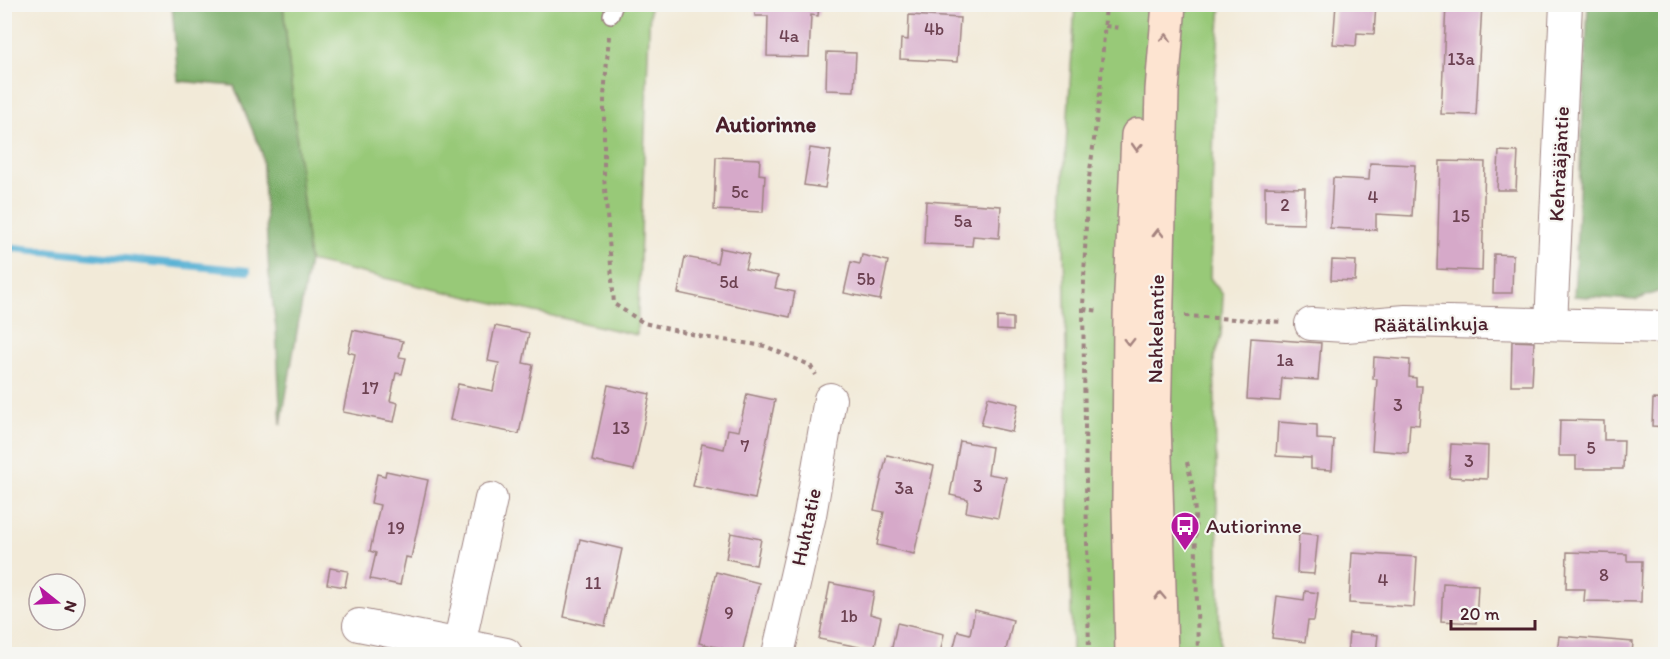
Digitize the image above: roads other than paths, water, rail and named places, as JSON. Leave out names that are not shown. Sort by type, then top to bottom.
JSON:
[{"type":"main road","name":"Nahkelantie","points":[[1146,4],[1143,315],[1154,422],[1161,654]]},
{"type":"main road","name":"Nahkelantie","points":[[1132,654],[1129,505],[1169,4]]},
{"type":"street","name":"Kehrääjäntie","points":[[1551,324],[1566,4]]},
{"type":"street","name":"Räätälinkuja","points":[[1311,324],[1346,326],[1406,321],[1665,327]]},
{"type":"street","name":"Huhtatie","points":[[778,654],[810,515],[830,399]]},
{"type":"street","points":[[459,645],[491,499]]},
{"type":"street","points":[[359,625],[506,654]]},
{"type":"waterway","points":[[4,247],[247,271]]},
{"type":"place","name":"Autiorinne","points":[[1185,552]]},
{"type":"district","name":"Autiorinne","points":[[766,124]]}]
